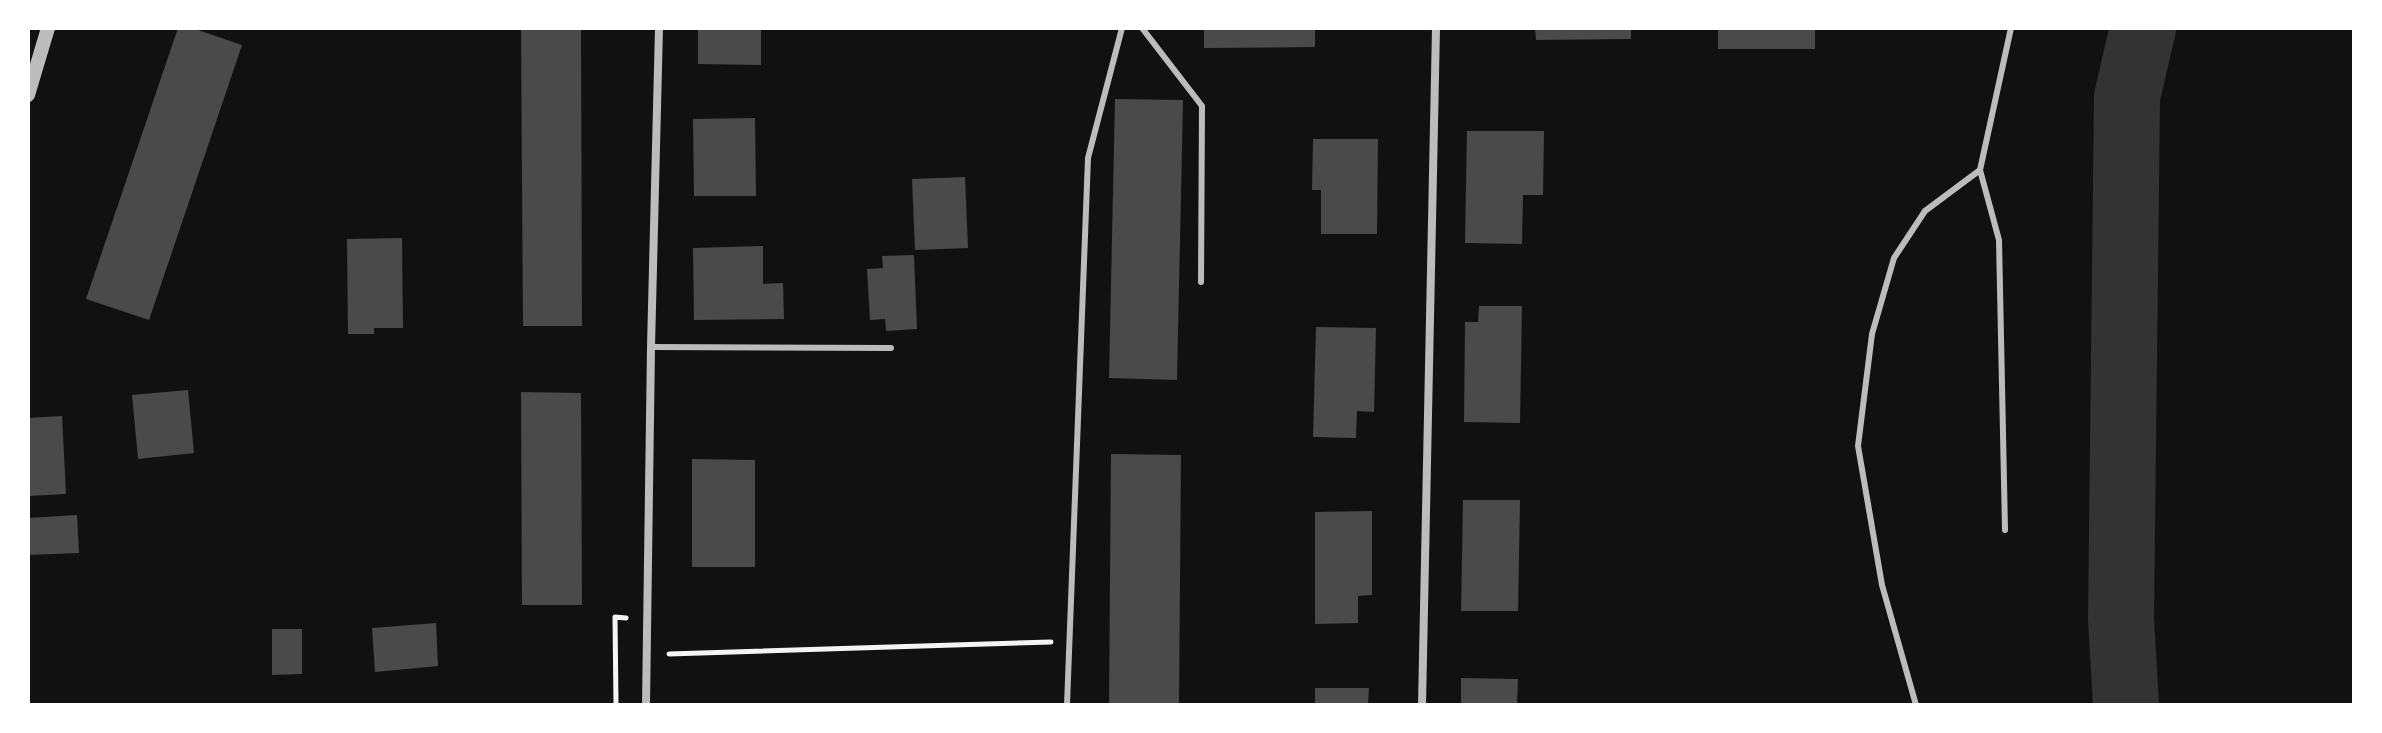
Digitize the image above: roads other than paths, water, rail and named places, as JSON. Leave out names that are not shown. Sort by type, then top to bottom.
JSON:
[{"type":"street","points":[[28,95],[48,28]]},
{"type":"street","points":[[646,705],[659,28]]},
{"type":"street","points":[[1422,705],[1436,28]]},
{"type":"lane","points":[[1067,705],[1088,158],[1122,28]]},
{"type":"lane","points":[[1142,28],[1202,106],[1201,282]]},
{"type":"lane","points":[[2005,530],[1999,240],[1980,170],[2011,28]]},
{"type":"lane","points":[[1916,705],[1882,585],[1858,446],[1872,334],[1894,258],[1925,211],[1980,170]]},
{"type":"lane","points":[[651,347],[891,348]]},
{"type":"waterway","points":[[2126,705],[2121,619],[2127,97],[2143,28]]}]
